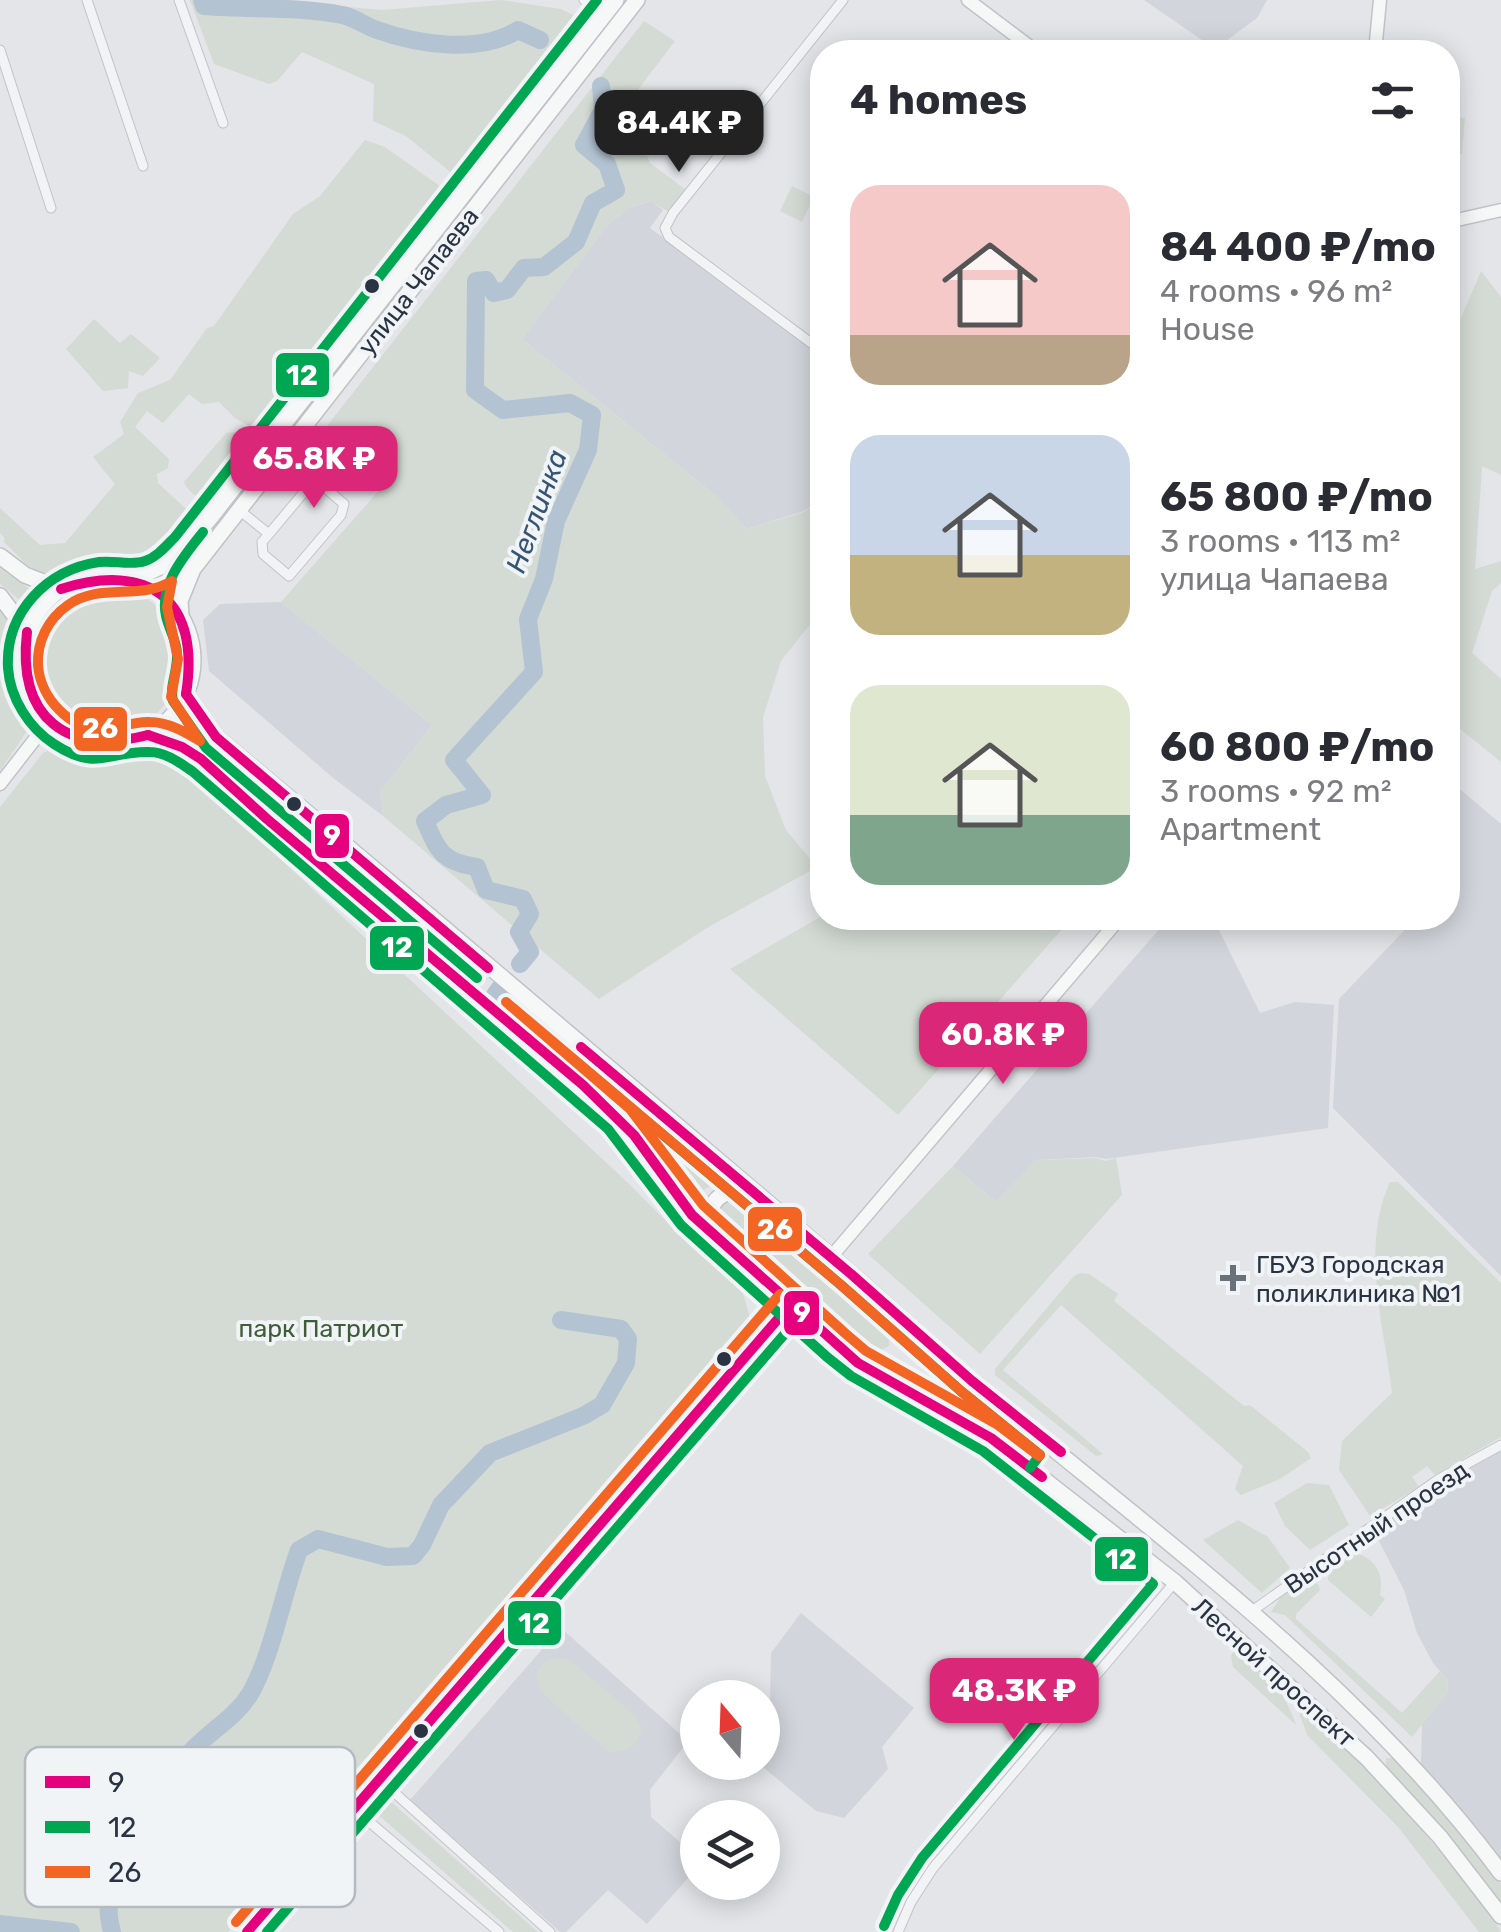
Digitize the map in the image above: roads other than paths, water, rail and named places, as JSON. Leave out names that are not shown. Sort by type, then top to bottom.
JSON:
[{"type":"main road","name":"улица Чапаева","points":[[135,580],[173,561],[211,517],[616,0]]},
{"type":"main road","name":"улица Чапаева","points":[[182,617],[180,601],[193,569],[637,0]]},
{"type":"main road","points":[[0,556],[25,575],[62,589]]},
{"type":"main road","points":[[110,575],[135,580],[161,594],[182,617],[193,653],[186,694],[164,724],[128,743],[106,745],[76,738],[48,721],[30,695],[25,680],[28,632],[41,608],[62,589],[85,578],[110,575]]},
{"type":"main road","points":[[0,596],[28,632]]},
{"type":"main road","name":"Лесной проспект","points":[[186,694],[216,737],[972,1382],[1252,1611],[1386,1739],[1459,1819],[1501,1873]]},
{"type":"main road","name":"Лесной проспект","points":[[148,735],[182,747],[201,759],[619,1119],[692,1215],[858,1363],[991,1438],[1175,1582],[1367,1758],[1440,1838],[1501,1916]]},
{"type":"main road","points":[[712,1235],[709,1217],[715,1201],[729,1192],[750,1189]]},
{"type":"main road","points":[[1042,1477],[1061,1452]]},
{"type":"main road","points":[[1367,1758],[1386,1739]]},
{"type":"street","points":[[87,0],[142,166]]},
{"type":"street","points":[[179,0],[223,123]]},
{"type":"street","points":[[584,0],[605,14]]},
{"type":"street","points":[[811,40],[843,0]]},
{"type":"street","points":[[968,0],[1021,40]]},
{"type":"street","points":[[1376,40],[1380,0]]},
{"type":"street","points":[[810,41],[665,228],[669,237],[810,342]]},
{"type":"street","points":[[0,50],[50,208]]},
{"type":"street","points":[[1460,219],[1501,210]]},
{"type":"street","points":[[280,458],[310,485]]},
{"type":"street","points":[[315,479],[344,504],[342,515],[289,576],[263,554],[262,542],[269,534],[315,479]]},
{"type":"street","points":[[240,510],[269,534]]},
{"type":"street","points":[[0,784],[48,721]]},
{"type":"street","points":[[830,1257],[1110,930]]},
{"type":"street","points":[[355,1806],[791,1304]]},
{"type":"street","name":"Высотный проезд","points":[[1252,1611],[1439,1479],[1501,1445]]},
{"type":"street","points":[[898,1932],[933,1868],[1175,1582]]},
{"type":"street","points":[[378,1778],[550,1932]]},
{"type":"street","points":[[355,1810],[498,1932]]},
{"type":"street","points":[[247,1932],[268,1907]]},
{"type":"waterway","name":"Неглинка","points":[[202,0],[204,6],[342,15],[394,35],[430,43],[468,45],[503,38],[518,30],[540,40]]},
{"type":"waterway","name":"Неглинка","points":[[520,964],[530,952],[519,932],[530,914],[523,899],[486,890],[477,867],[456,862],[443,853],[425,821],[446,805],[482,795],[454,760],[534,672],[528,619],[544,579],[556,521],[588,450],[592,415],[570,403],[503,410],[475,390],[476,281],[486,280],[494,293],[507,290],[524,268],[544,267],[576,242],[593,203],[616,190],[607,164],[584,145],[603,110],[601,86]]},
{"type":"waterway","name":"Неглинка","points":[[495,995],[500,988]]},
{"type":"waterway","name":"Неглинка","points":[[196,1747],[236,1711],[258,1679],[299,1550],[318,1539],[387,1557],[413,1556],[441,1505],[490,1453],[602,1405],[626,1363],[628,1339],[621,1329],[561,1320]]},
{"type":"waterway","name":"Неглинка","points":[[109,1907],[112,1932]]},
{"type":"waterway","name":"Неглинка","points":[[0,1924],[71,1932]]},
{"type":"place","name":"ГБУЗ Городская поликлиника №1","points":[[1233,1278]]},
{"type":"park label","name":"парк Патриот","points":[[321,1328]]}]
